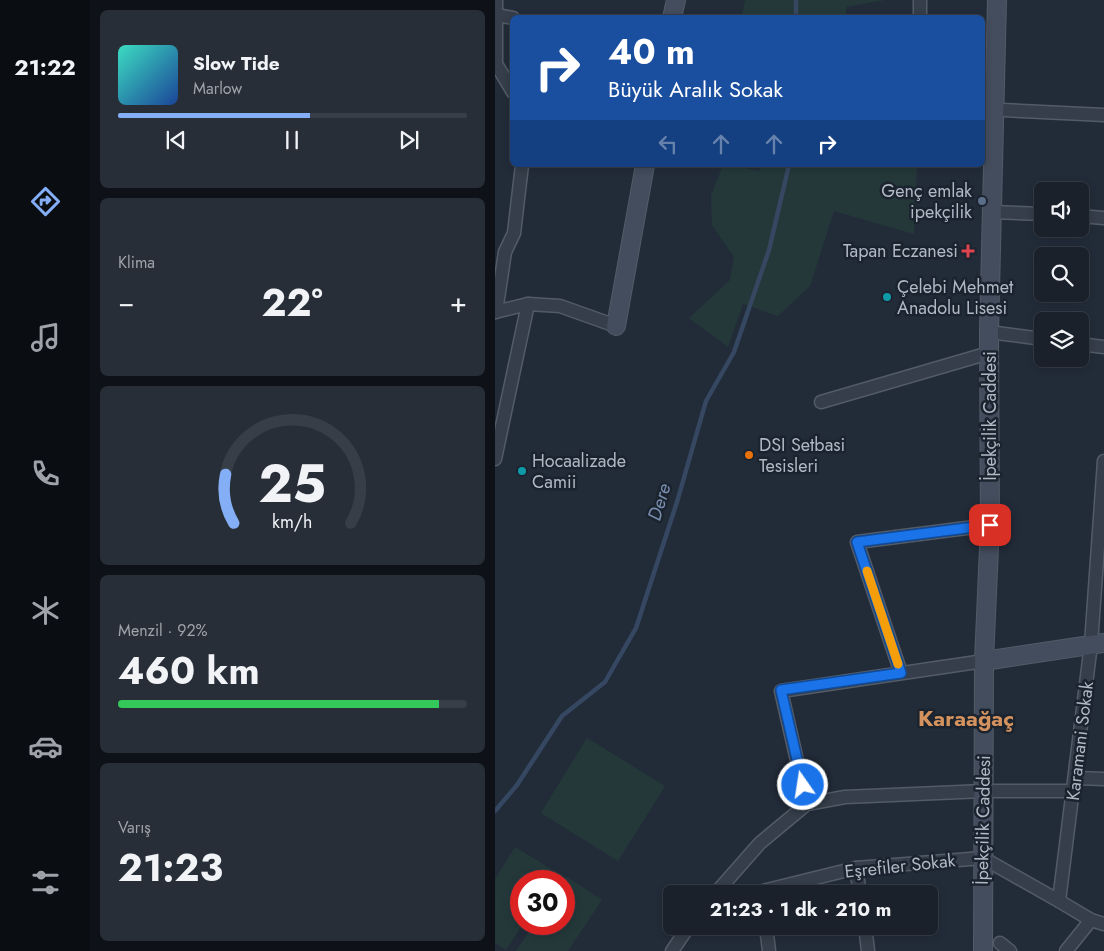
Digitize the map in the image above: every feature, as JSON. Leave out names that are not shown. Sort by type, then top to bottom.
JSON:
[{"type":"main road","points":[[673,15],[676,0]]},
{"type":"main road","name":"İpekçilik Caddesi","points":[[983,951],[984,661],[990,525],[989,332],[993,212],[989,108],[997,0]]},
{"type":"main road","points":[[616,326],[645,167]]},
{"type":"main road","points":[[984,661],[1098,643]]},
{"type":"street","points":[[496,0],[496,64],[510,87]]},
{"type":"street","points":[[919,0],[920,15]]},
{"type":"street","points":[[496,15],[510,17]]},
{"type":"street","points":[[989,108],[1104,115]]},
{"type":"street","points":[[522,167],[514,232],[505,252],[495,312],[529,304],[560,306],[616,326]]},
{"type":"street","points":[[993,212],[1034,214]]},
{"type":"street","points":[[1089,217],[1104,218]]},
{"type":"street","points":[[495,459],[529,304]]},
{"type":"street","points":[[989,332],[1034,338]]},
{"type":"street","points":[[1089,345],[1104,346]]},
{"type":"street","points":[[821,402],[989,353]]},
{"type":"street","name":"Karamani Sokak","points":[[1059,901],[1075,785],[1098,643],[1104,461]]},
{"type":"street","points":[[901,673],[857,542],[990,525]]},
{"type":"street","points":[[807,804],[781,690],[984,661]]},
{"type":"street","points":[[723,885],[760,843],[807,804],[845,797],[984,792],[1075,785],[1104,779]]},
{"type":"street","points":[[983,858],[1091,920],[1104,924]]},
{"type":"street","name":"Eşrefiler Sokak","points":[[787,885],[856,868],[983,858]]},
{"type":"street","points":[[856,868],[859,885]]},
{"type":"street","points":[[1065,951],[1091,920]]},
{"type":"street","points":[[672,951],[683,935]]},
{"type":"street","points":[[768,935],[769,951]]},
{"type":"street","points":[[866,935],[868,951]]},
{"type":"green space","points":[[745,0],[885,0],[846,7],[846,15],[742,15]]},
{"type":"green space","points":[[722,167],[742,167],[759,171],[761,167],[917,167],[914,234],[834,211],[810,286],[778,316],[743,304],[728,347],[689,318],[730,280],[734,257],[712,225],[711,195]]},
{"type":"green space","points":[[587,738],[665,786],[618,861],[541,813]]},
{"type":"green space","points":[[515,847],[553,870],[510,870],[510,935],[516,935],[506,950],[495,943],[495,879]]},
{"type":"green space","points":[[575,882],[602,900],[568,951],[516,951],[527,935],[575,935]]},
{"type":"waterway","name":"Dere","points":[[796,0],[796,15]]},
{"type":"waterway","name":"Dere","points":[[495,811],[517,785],[562,716],[605,682],[636,628],[677,502],[706,401],[734,352],[769,250],[789,167]]},
{"type":"slow traffic","points":[[867,571],[898,664]]},
{"type":"place","name":"Genç emlak ipekçilik","points":[[982,201]]},
{"type":"place","name":"Tapan Eczanesi","points":[[968,251]]},
{"type":"place","name":"Çelebi Mehmet Anadolu Lisesi","points":[[887,297]]},
{"type":"place","name":"DSI Setbasi Tesisleri","points":[[749,455]]},
{"type":"place","name":"Hocaalizade Camii","points":[[522,471]]},
{"type":"district","name":"Karaağaç","points":[[966,718]]},
{"type":"route","points":[[803,785],[781,690],[901,673],[857,542],[990,525]]}]
